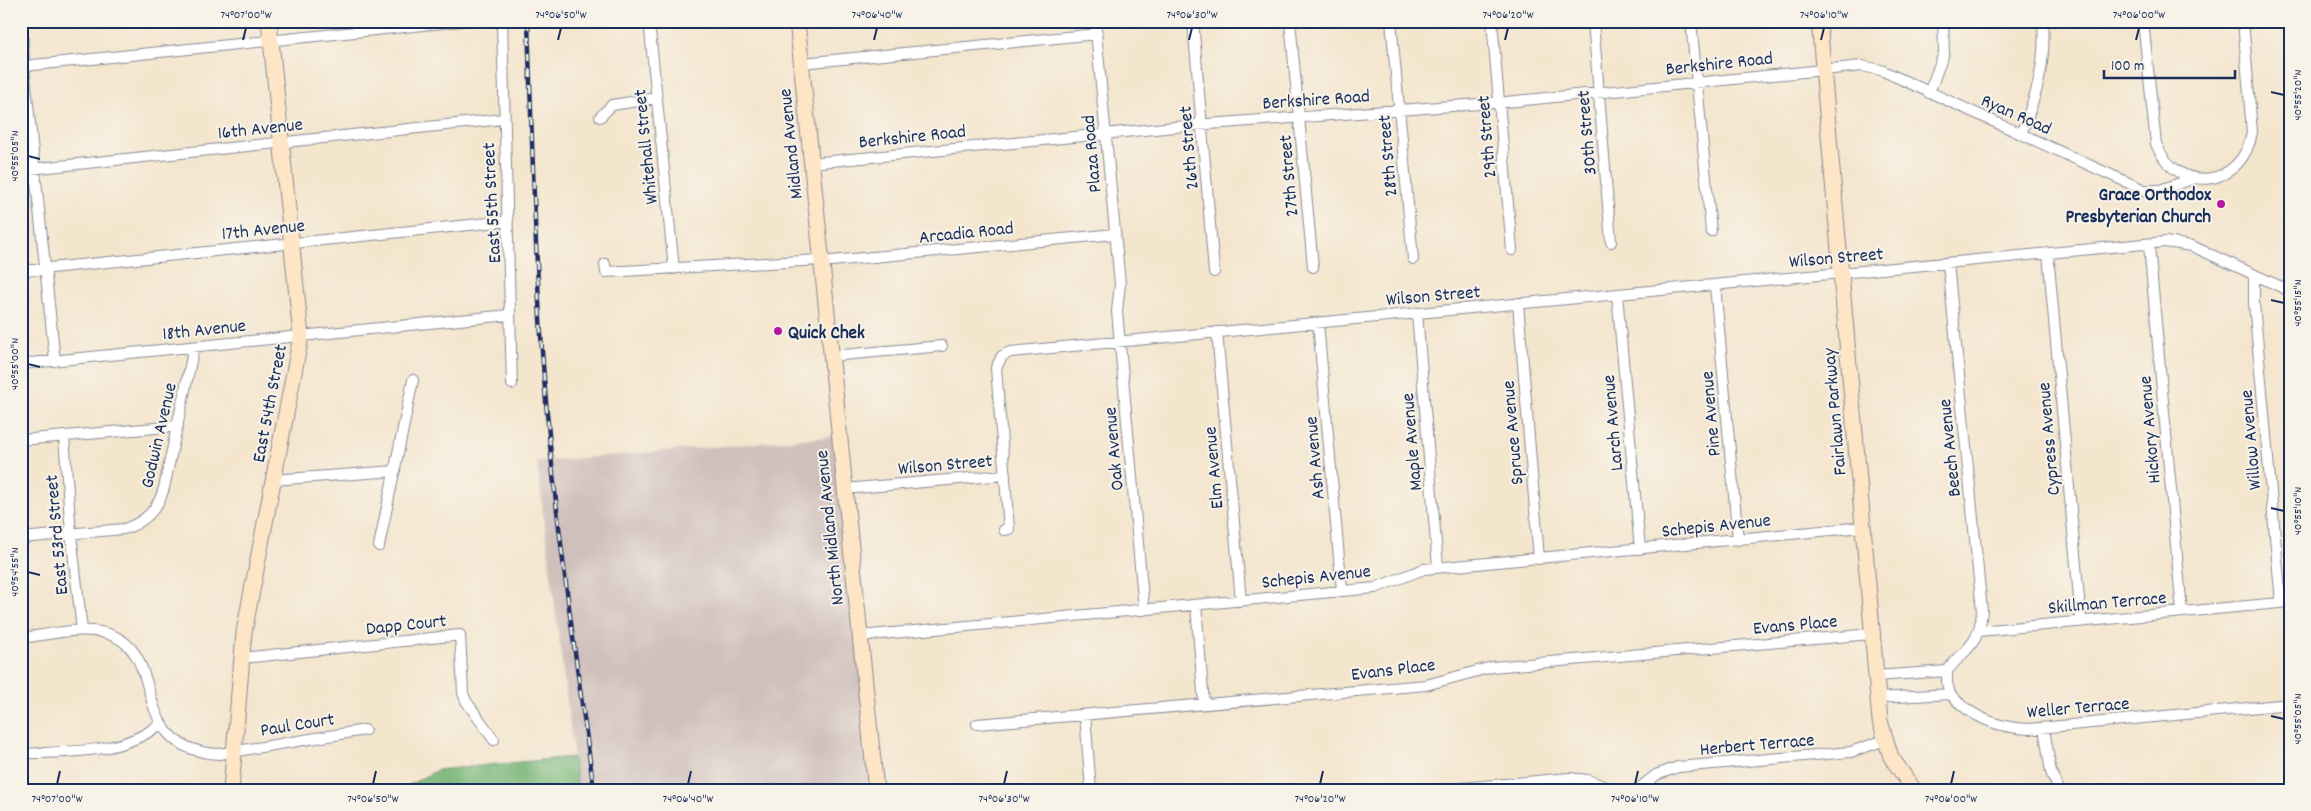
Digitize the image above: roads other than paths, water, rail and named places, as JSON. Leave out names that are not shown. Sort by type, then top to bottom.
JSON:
[{"type":"street","name":"East 54th Street","points":[[231,790],[244,632],[301,336],[269,21]]},
{"type":"street","points":[[24,66],[462,21]]},
{"type":"street","name":"East 55th Street","points":[[502,21],[503,120],[510,273],[509,315],[512,384]]},
{"type":"street","name":"Whitehall Street","points":[[649,21],[674,268]]},
{"type":"street","name":"Midland Avenue","points":[[797,21],[821,261]]},
{"type":"street","name":"Plaza Road","points":[[1095,21],[1120,284]]},
{"type":"street","name":"26th Street","points":[[1193,21],[1214,272]]},
{"type":"street","name":"27th Street","points":[[1290,21],[1313,267]]},
{"type":"street","name":"28th Street","points":[[1391,21],[1413,259]]},
{"type":"street","name":"29th Street","points":[[1492,21],[1512,250]]},
{"type":"street","name":"30th Street","points":[[1593,21],[1611,242]]},
{"type":"street","points":[[1691,21],[1711,231]]},
{"type":"street","name":"Fairlawn Parkway","points":[[1819,21],[1880,721],[1885,740],[1900,772],[1914,790]]},
{"type":"street","points":[[1929,92],[1944,54],[1943,21]]},
{"type":"street","points":[[2021,134],[2041,80],[2044,60],[2042,21]]},
{"type":"street","points":[[2143,21],[2156,144],[2160,154],[2175,170],[2195,178]]},
{"type":"street","name":"Ryan Road","points":[[1823,69],[1872,68],[2144,190],[2160,190],[2195,178],[2207,179],[2225,174],[2241,161],[2251,142],[2252,132],[2243,21]]},
{"type":"street","points":[[22,26],[24,66],[55,361]]},
{"type":"street","points":[[802,64],[1097,34]]},
{"type":"street","name":"Berkshire Road","points":[[811,163],[1202,125],[1500,102],[1823,69]]},
{"type":"street","points":[[600,117],[612,105],[657,98]]},
{"type":"street","name":"16th Avenue","points":[[21,170],[503,120]]},
{"type":"street","name":"17th Avenue","points":[[21,271],[508,221]]},
{"type":"street","name":"Arcadia Road","points":[[605,264],[606,272],[821,261],[1115,234]]},
{"type":"street","name":"Wilson Street","points":[[844,489],[1005,475],[996,368],[1002,356],[1010,352],[2165,242],[2192,246],[2290,290]]},
{"type":"street","name":"Hickory Avenue","points":[[2149,245],[2182,612]]},
{"type":"street","name":"Cypress Avenue","points":[[2048,253],[2080,621]]},
{"type":"street","name":"North Midland Avenue","points":[[821,261],[876,790]]},
{"type":"street","name":"Beech Avenue","points":[[1948,263],[1982,611],[1979,631]]},
{"type":"street","name":"Willow Avenue","points":[[2254,274],[2254,303],[2285,603]]},
{"type":"street","name":"Oak Avenue","points":[[1120,284],[1117,311],[1144,610]]},
{"type":"street","name":"Pine Avenue","points":[[1715,285],[1738,540]]},
{"type":"street","name":"Larch Avenue","points":[[1617,294],[1640,549]]},
{"type":"street","name":"Spruce Avenue","points":[[1518,304],[1539,559]]},
{"type":"street","name":"Maple Avenue","points":[[1418,313],[1438,567]]},
{"type":"street","name":"18th Avenue","points":[[21,364],[509,315]]},
{"type":"street","name":"Ash Avenue","points":[[1318,322],[1342,591]]},
{"type":"street","name":"Elm Avenue","points":[[1217,332],[1241,601]]},
{"type":"street","points":[[831,356],[942,346]]},
{"type":"street","name":"Godwin Avenue","points":[[21,538],[124,529],[134,526],[150,515],[162,498],[194,347]]},
{"type":"street","points":[[379,546],[414,380]]},
{"type":"street","points":[[21,440],[178,426]]},
{"type":"street","name":"East 53rd Street","points":[[64,436],[70,534],[82,630]]},
{"type":"street","points":[[273,480],[395,472]]},
{"type":"street","points":[[1004,530],[1009,529],[1005,475]]},
{"type":"street","name":"Schepis Avenue","points":[[860,636],[1375,588],[1410,572],[1438,567],[1539,559],[1862,527]]},
{"type":"street","name":"Skillman Terrace","points":[[1979,631],[2285,603]]},
{"type":"street","points":[[1196,605],[1204,704]]},
{"type":"street","points":[[21,638],[82,630],[112,635],[130,647],[142,666],[154,711],[160,724],[139,739],[114,747],[21,754]]},
{"type":"street","points":[[1876,676],[1947,671],[1975,642],[1979,631]]},
{"type":"street","name":"Evans Place","points":[[978,724],[1426,685],[1492,667],[1872,634]]},
{"type":"street","name":"Dapp Court","points":[[242,658],[460,635],[463,693],[466,701],[494,740]]},
{"type":"street","points":[[1878,698],[1950,694],[1947,671]]},
{"type":"street","name":"Weller Terrace","points":[[1950,694],[1979,717],[1996,725],[2013,729],[2044,728],[2290,704]]},
{"type":"street","points":[[1085,715],[1090,790]]},
{"type":"street","name":"Paul Court","points":[[160,724],[174,739],[196,750],[219,754],[365,730]]},
{"type":"street","points":[[2044,728],[2051,772],[2059,790]]},
{"type":"street","name":"Herbert Terrace","points":[[1637,790],[1656,774],[1678,767],[1851,752],[1885,740]]},
{"type":"street","points":[[1439,790],[1569,778],[1588,780],[1613,790]]},
{"type":"railway","points":[[528,21],[536,244],[544,378],[560,533],[594,790]]},
{"type":"place","name":"Grace Orthodox Presbyterian Church","points":[[2221,204]]},
{"type":"place","name":"Quick Chek","points":[[778,331]]}]
